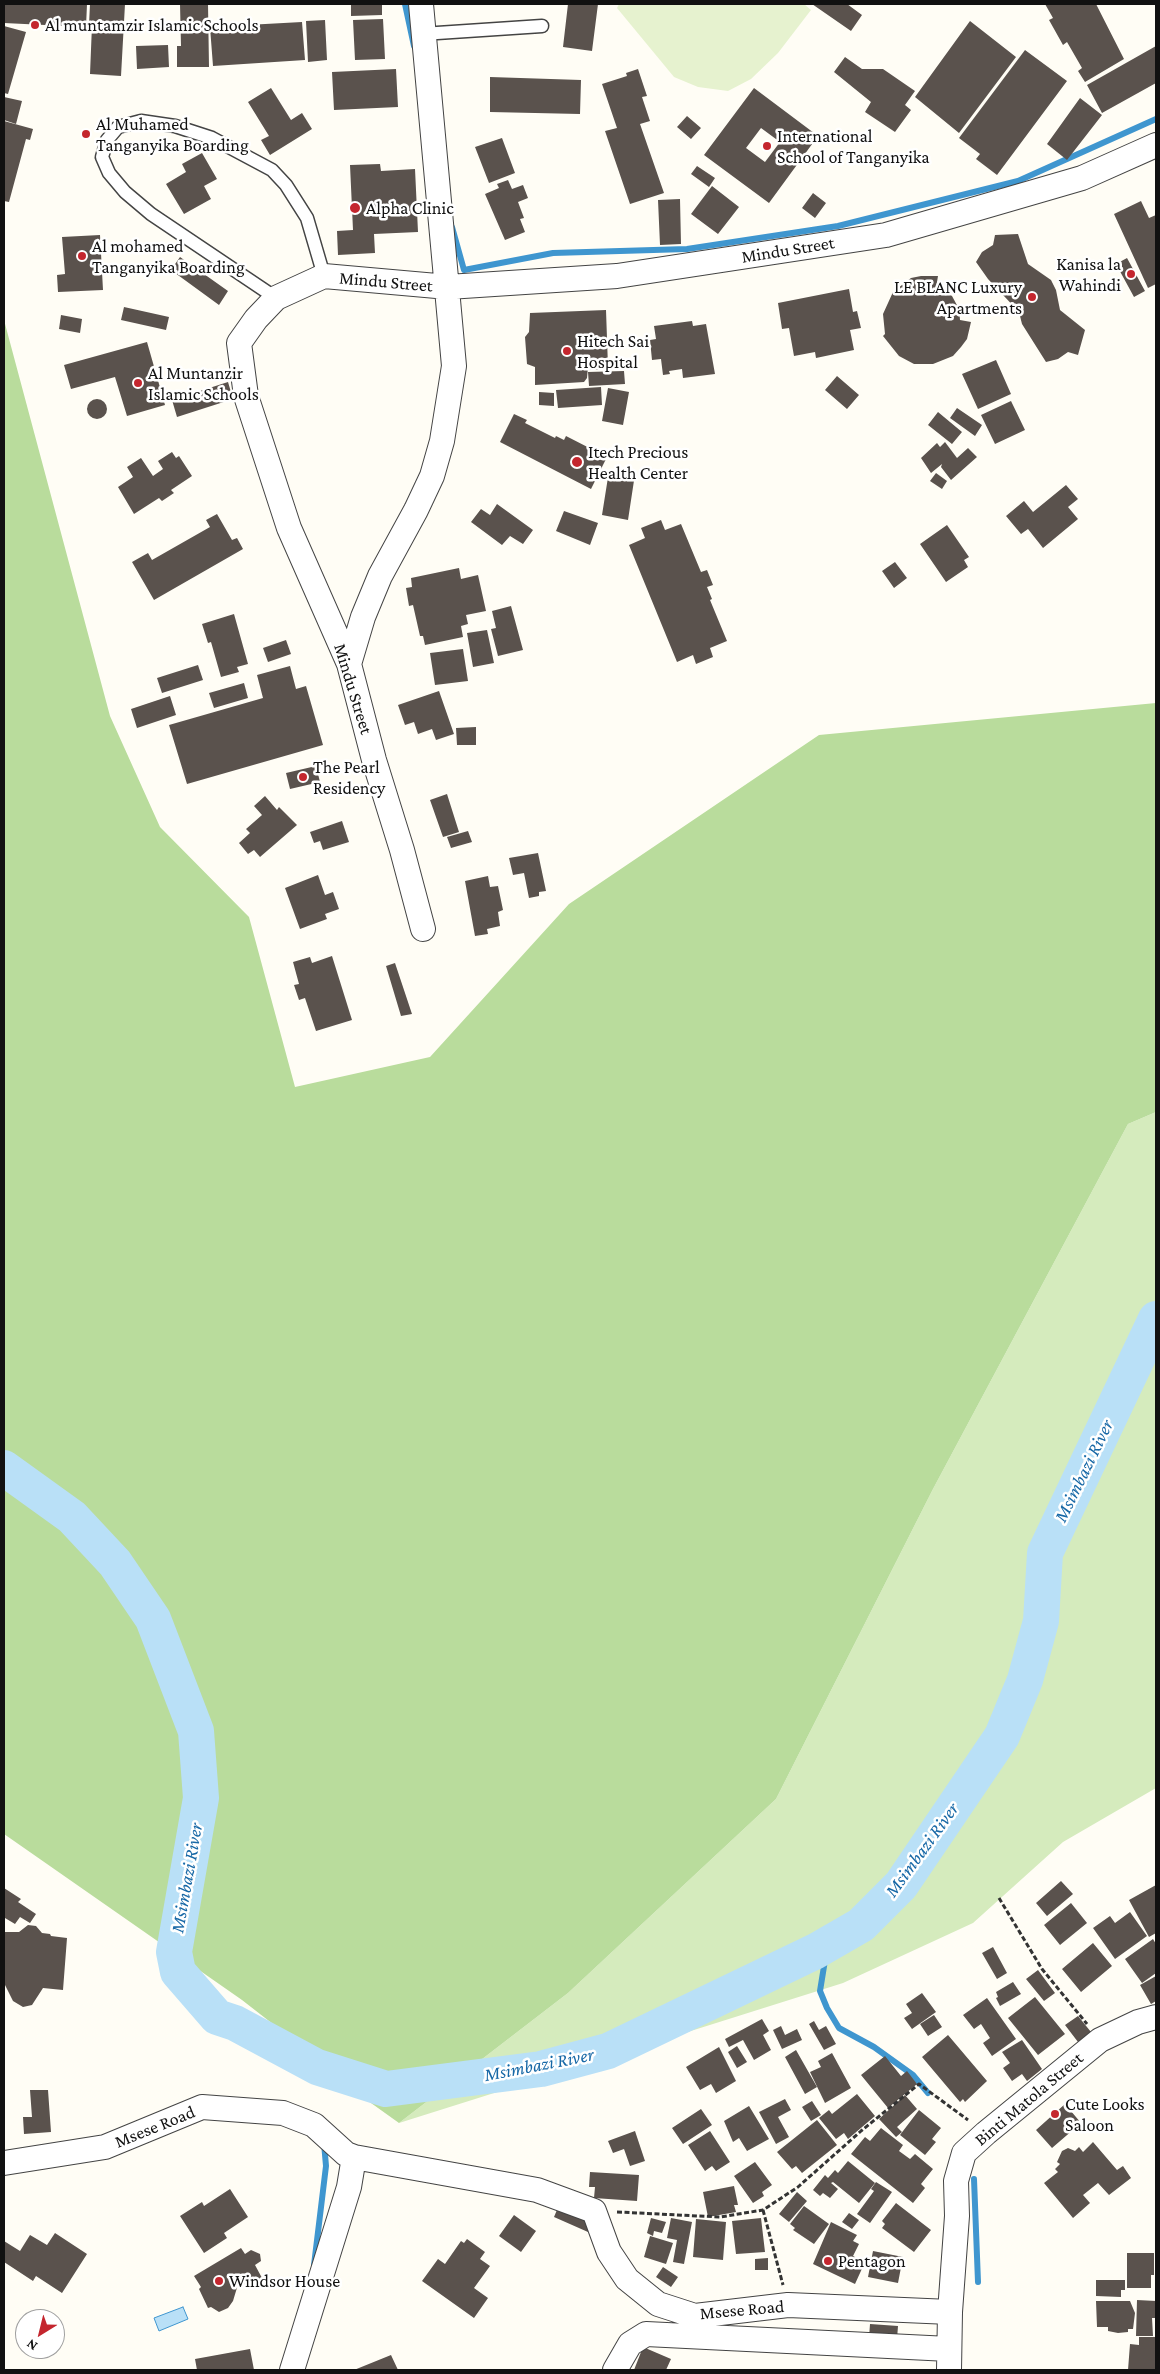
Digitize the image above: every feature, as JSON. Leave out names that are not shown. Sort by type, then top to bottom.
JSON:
[{"type":"street","points":[[349,664],[363,617],[380,576],[432,476],[442,441],[454,366],[448,287],[422,34],[421,4]]},
{"type":"street","name":"Mindu Street","points":[[423,929],[374,760],[349,664],[289,528],[246,396],[239,343],[276,298],[324,276],[448,287],[617,276],[886,235],[1082,178],[1156,145]]},
{"type":"street","name":"Binti Matola Street","points":[[949,2360],[950,2312],[957,2216],[956,2181],[964,2153],[1100,2040],[1138,2022],[1156,2017]]},
{"type":"street","name":"Msese Road","points":[[4,2163],[105,2147],[202,2108],[283,2113],[314,2125],[346,2154],[354,2158],[537,2190],[594,2211],[609,2252],[627,2280],[658,2304],[695,2316],[788,2305],[950,2312]]},
{"type":"street","points":[[292,2370],[349,2187],[354,2158]]},
{"type":"street","points":[[615,2370],[630,2344],[646,2334],[949,2360]]},
{"type":"lane","points":[[422,34],[542,26]]},
{"type":"lane","points":[[276,298],[151,214],[125,192],[109,173],[102,157],[107,140],[118,127],[141,121],[174,126],[212,138],[272,170],[286,185],[307,218],[324,276]]},
{"type":"path","points":[[999,1898],[1042,1969],[1100,2040]]},
{"type":"path","points":[[594,2211],[720,2217],[762,2210],[798,2187],[861,2130],[919,2084],[986,2133]]},
{"type":"path","points":[[762,2210],[788,2305]]},
{"type":"green space","points":[[619,4],[804,4],[811,10],[778,53],[751,79],[728,91],[698,87],[674,77],[617,8]]},
{"type":"green space","points":[[4,320],[110,716],[160,827],[249,917],[295,1087],[430,1057],[569,904],[819,735],[1156,703],[1156,1112],[1128,1124],[933,1489],[776,1799],[568,1993],[399,2123],[350,2088],[337,2074],[242,2000],[4,1834]]},
{"type":"green space","points":[[1156,1112],[1156,1788],[1063,1842],[973,1923],[843,1983],[399,2123],[568,1993],[776,1799],[933,1489],[1128,1124]]},
{"type":"water","points":[[183,2307],[188,2319],[159,2331],[154,2318]]},
{"type":"building","points":[[4,4],[87,4],[86,27],[4,23]]},
{"type":"building","points":[[90,4],[125,4],[121,76],[90,74],[92,25],[89,25]]},
{"type":"building","points":[[180,4],[208,4],[209,67],[177,67],[177,46],[181,46]]},
{"type":"building","points":[[351,4],[382,4],[382,15],[351,16]]},
{"type":"building","points":[[568,4],[598,4],[592,51],[563,47]]},
{"type":"building","points":[[812,4],[847,4],[862,15],[851,31]]},
{"type":"building","points":[[1045,4],[1096,4],[1124,59],[1085,82],[1078,71],[1082,68],[1067,42],[1063,45],[1049,20],[1053,18]]},
{"type":"building","points":[[383,19],[385,59],[355,60],[353,20]]},
{"type":"building","points":[[325,20],[327,60],[308,62],[306,21]]},
{"type":"building","points":[[970,21],[1016,57],[959,133],[915,97]]},
{"type":"building","points":[[302,22],[305,60],[213,66],[210,27]]},
{"type":"building","points":[[4,26],[26,32],[8,94],[4,93]]},
{"type":"building","points":[[168,45],[169,67],[137,69],[136,46]]},
{"type":"building","points":[[1156,46],[1156,83],[1102,113],[1087,85]]},
{"type":"building","points":[[1025,50],[1067,81],[997,175],[976,159],[980,154],[959,138]]},
{"type":"building","points":[[845,57],[862,69],[883,69],[915,91],[905,105],[911,110],[895,132],[865,112],[871,102],[834,72]]},
{"type":"building","points":[[396,69],[398,107],[334,110],[332,72]]},
{"type":"building","points":[[638,69],[647,96],[642,97],[650,121],[640,124],[664,193],[630,204],[605,131],[617,128],[602,84],[627,76],[626,73]]},
{"type":"building","points":[[490,77],[581,80],[580,114],[490,112]]},
{"type":"building","points":[[271,88],[291,120],[302,113],[312,129],[270,155],[261,140],[269,136],[248,102]]},
{"type":"building","points":[[754,88],[818,136],[769,203],[704,155]],"holes":[[[761,128],[780,142],[765,162],[746,148]]]},
{"type":"building","points":[[4,97],[22,101],[16,124],[4,120]]},
{"type":"building","points":[[1080,98],[1102,115],[1067,160],[1047,144]]},
{"type":"building","points":[[687,116],[701,128],[691,139],[677,127]]},
{"type":"building","points":[[4,121],[33,129],[30,140],[26,139],[9,202],[4,201]]},
{"type":"building","points":[[502,138],[515,173],[489,183],[475,147]]},
{"type":"building","points":[[202,153],[217,179],[204,186],[211,199],[184,214],[166,184],[186,172],[182,164]]},
{"type":"building","points":[[380,164],[381,171],[415,169],[418,232],[374,234],[375,253],[338,255],[337,231],[353,230],[350,165]]},
{"type":"building","points":[[697,166],[715,178],[709,187],[691,174]]},
{"type":"building","points":[[508,180],[512,189],[523,185],[528,198],[518,202],[524,218],[520,219],[525,232],[505,240],[485,194],[499,188],[497,184]]},
{"type":"building","points":[[712,186],[739,207],[718,234],[691,214]]},
{"type":"building","points":[[813,193],[826,203],[815,218],[802,208]]},
{"type":"building","points":[[680,199],[681,244],[660,245],[658,200]]},
{"type":"building","points":[[1141,201],[1149,218],[1156,215],[1156,284],[1148,288],[1114,214]]},
{"type":"building","name":"LE BLANC Luxury Apartments","points":[[1018,234],[1028,264],[1051,280],[1056,290],[1060,310],[1085,330],[1078,355],[1068,352],[1058,359],[1046,362],[1022,324],[1019,312],[988,279],[976,262],[982,252],[993,245],[995,235]]},
{"type":"building","name":"Al mohamed Tanganyika Boarding","points":[[100,235],[103,290],[58,292],[57,275],[65,274],[62,237]]},
{"type":"building","points":[[180,257],[228,291],[219,305],[171,270]]},
{"type":"building","points":[[1127,258],[1145,291],[1134,297],[1116,264]]},
{"type":"building","points":[[938,276],[936,288],[952,296],[959,309],[960,320],[971,322],[967,339],[953,356],[933,364],[914,364],[899,356],[883,336],[885,334],[883,314],[893,292],[911,278]]},
{"type":"building","points":[[849,289],[853,312],[857,311],[861,328],[850,330],[854,350],[816,358],[815,352],[794,356],[789,328],[782,329],[778,303]]},
{"type":"building","points":[[124,307],[169,317],[166,330],[121,320]]},
{"type":"building","name":"Hitech Sai Hospital","points":[[606,310],[608,367],[606,369],[588,370],[588,367],[587,378],[584,382],[535,385],[535,367],[527,364],[525,337],[529,332],[530,313]]},
{"type":"building","points":[[61,315],[82,319],[80,333],[59,329]]},
{"type":"building","points":[[692,321],[693,326],[706,324],[715,374],[683,378],[682,369],[669,371],[670,374],[663,375],[661,359],[652,360],[650,340],[656,339],[654,326]]},
{"type":"building","name":"Al Muntanzir Islamic Schools","points":[[147,342],[165,405],[127,416],[115,377],[71,389],[64,365]]},
{"type":"building","points":[[996,360],[1011,394],[978,409],[962,374]]},
{"type":"building","points":[[624,371],[625,384],[589,386],[588,372]]},
{"type":"building","points":[[837,376],[859,395],[847,409],[825,390]]},
{"type":"building","name":"Al Muntanzir Islamic Schools","points":[[228,382],[233,399],[177,417],[172,400]]},
{"type":"building","points":[[601,387],[602,405],[558,408],[556,390]]},
{"type":"building","points":[[608,388],[629,392],[623,425],[602,421]]},
{"type":"building","points":[[539,392],[554,393],[554,406],[539,405]]},
{"type":"building","name":"Al Muntanzir Islamic Schools","points":[[93,399],[101,399],[107,405],[107,413],[101,419],[93,419],[87,413],[87,405]]},
{"type":"building","points":[[1011,401],[1025,430],[995,444],[981,415]]},
{"type":"building","points":[[957,408],[982,425],[975,436],[950,418]]},
{"type":"building","points":[[938,412],[962,432],[952,444],[928,425]]},
{"type":"building","points":[[514,414],[527,420],[525,423],[555,438],[556,436],[564,440],[566,436],[607,457],[591,489],[500,442]]},
{"type":"building","points":[[945,442],[957,458],[968,448],[977,457],[951,480],[941,467],[942,464],[931,473],[921,458],[937,443],[940,447]]},
{"type":"building","points":[[172,452],[176,458],[179,456],[192,476],[171,490],[174,493],[162,501],[159,498],[134,514],[118,487],[133,477],[127,467],[141,458],[153,476],[163,469],[158,461]]},
{"type":"building","points":[[609,471],[635,474],[628,520],[602,515]]},
{"type":"building","points":[[936,473],[947,481],[942,489],[930,481]]},
{"type":"building","points":[[1066,485],[1078,499],[1068,507],[1078,519],[1043,548],[1028,529],[1021,534],[1006,516],[1024,501],[1033,512]]},
{"type":"building","points":[[497,504],[533,530],[523,544],[510,536],[502,545],[471,522],[481,509],[490,515]]},
{"type":"building","points":[[564,511],[598,523],[590,545],[556,531]]},
{"type":"building","points":[[217,514],[232,540],[237,538],[243,549],[154,600],[132,562],[148,553],[152,560],[210,527],[206,520]]},
{"type":"building","points":[[661,520],[665,530],[681,524],[701,572],[707,570],[713,585],[707,587],[712,599],[710,600],[727,641],[710,648],[713,657],[696,664],[693,655],[677,662],[629,545],[645,538],[641,528]]},
{"type":"building","points":[[947,525],[969,557],[964,560],[968,567],[946,582],[920,544]]},
{"type":"building","points":[[895,562],[907,578],[894,588],[882,571]]},
{"type":"building","points":[[459,568],[461,579],[478,575],[486,611],[466,615],[468,624],[461,626],[463,637],[425,645],[423,636],[420,636],[413,605],[409,606],[406,588],[412,587],[411,578]]},
{"type":"building","points":[[511,606],[523,650],[498,656],[491,629],[496,628],[492,611]]},
{"type":"building","points":[[234,614],[248,664],[237,667],[239,672],[221,677],[211,642],[208,643],[202,624]]},
{"type":"building","points":[[487,630],[494,663],[473,667],[467,633]]},
{"type":"building","points":[[286,640],[291,654],[268,662],[263,648]]},
{"type":"building","points":[[463,649],[468,681],[435,685],[430,653]]},
{"type":"building","points":[[198,665],[203,680],[162,693],[157,678]]},
{"type":"building","points":[[290,666],[296,689],[306,686],[323,745],[187,784],[169,725],[263,698],[257,675]]},
{"type":"building","points":[[244,683],[248,698],[214,708],[209,693]]},
{"type":"building","points":[[439,691],[454,734],[436,740],[432,729],[418,734],[414,722],[405,725],[398,705]]},
{"type":"building","points":[[170,696],[176,715],[137,728],[131,709]]},
{"type":"building","points":[[476,727],[476,745],[457,745],[456,728]]},
{"type":"building","name":"The Pearl Residency","points":[[316,766],[320,782],[290,789],[286,773]]},
{"type":"building","points":[[447,794],[459,832],[443,837],[430,800]]},
{"type":"building","points":[[265,796],[277,810],[279,807],[297,825],[260,857],[254,850],[248,854],[239,843],[250,833],[246,829],[262,815],[254,806]]},
{"type":"building","points":[[342,821],[349,842],[323,850],[320,841],[314,843],[310,832]]},
{"type":"building","points":[[468,831],[472,842],[451,848],[447,837]]},
{"type":"building","points":[[538,853],[546,891],[539,892],[539,896],[529,898],[524,873],[513,875],[509,858]]},
{"type":"building","points":[[318,875],[325,895],[333,892],[339,909],[325,914],[327,919],[300,929],[285,888]]},
{"type":"building","points":[[488,876],[490,887],[498,886],[503,910],[498,912],[500,926],[487,929],[488,934],[475,936],[465,881]]},
{"type":"building","points":[[332,956],[352,1020],[316,1031],[305,998],[299,1000],[294,985],[299,984],[293,962],[310,957],[312,963]]},
{"type":"building","points":[[395,963],[412,1014],[401,1016],[386,966]]},
{"type":"building","points":[[1061,1881],[1073,1894],[1047,1916],[1036,1903]]},
{"type":"building","points":[[1156,1885],[1156,1933],[1149,1937],[1129,1900]]},
{"type":"building","points":[[4,1888],[21,1899],[18,1902],[36,1914],[30,1923],[20,1917],[15,1924],[5,1918],[4,1920]]},
{"type":"building","points":[[1071,1903],[1087,1923],[1060,1945],[1044,1925]]},
{"type":"building","points":[[1130,1912],[1147,1936],[1115,1959],[1093,1928],[1110,1916],[1115,1923]]},
{"type":"building","points":[[28,1925],[36,1926],[42,1933],[50,1934],[51,1936],[67,1938],[63,1990],[43,1988],[32,2005],[23,2007],[13,2001],[4,1983],[4,1932],[19,1932]]},
{"type":"building","points":[[1153,1939],[1156,1944],[1156,1973],[1142,1983],[1125,1959]]},
{"type":"building","points":[[1093,1943],[1112,1966],[1081,1992],[1062,1969]]},
{"type":"building","points":[[993,1947],[1007,1973],[997,1979],[982,1953]]},
{"type":"building","points":[[1038,1970],[1055,1993],[1044,2001],[1026,1979]]},
{"type":"building","points":[[1156,1976],[1156,2001],[1151,2004],[1140,1985]]},
{"type":"building","points":[[1013,1982],[1021,1994],[1000,2006],[996,1998],[998,1997],[996,1992]]},
{"type":"building","points":[[922,1993],[936,2012],[912,2029],[904,2018],[912,2013],[906,2004]]},
{"type":"building","points":[[1035,1997],[1065,2034],[1038,2055],[1008,2018]]},
{"type":"building","points":[[987,1998],[1016,2039],[992,2056],[983,2043],[990,2038],[981,2024],[974,2029],[963,2015]]},
{"type":"building","points":[[934,2015],[942,2027],[928,2036],[920,2024]]},
{"type":"building","points":[[1078,2016],[1091,2032],[1078,2042],[1065,2025]]},
{"type":"building","points":[[762,2019],[769,2031],[763,2035],[771,2050],[754,2060],[743,2040],[729,2047],[725,2039]]},
{"type":"building","points":[[814,2021],[819,2030],[826,2026],[836,2044],[824,2050],[809,2024]]},
{"type":"building","points":[[781,2026],[785,2035],[797,2029],[802,2040],[782,2049],[773,2030]]},
{"type":"building","points":[[948,2035],[987,2081],[965,2102],[963,2099],[960,2102],[922,2057]]},
{"type":"building","points":[[1022,2040],[1042,2069],[1027,2081],[1022,2074],[1012,2081],[1003,2068],[1010,2063],[1002,2052]]},
{"type":"building","points":[[737,2046],[747,2062],[737,2068],[728,2052]]},
{"type":"building","points":[[719,2047],[736,2081],[716,2093],[711,2084],[700,2090],[686,2067]]},
{"type":"building","points":[[796,2050],[817,2087],[805,2094],[785,2057]]},
{"type":"building","points":[[832,2053],[851,2088],[825,2103],[810,2072],[821,2067],[818,2061]]},
{"type":"building","points":[[885,2056],[901,2076],[907,2071],[917,2084],[888,2108],[861,2075]]},
{"type":"building","points":[[30,2090],[48,2090],[51,2132],[24,2134],[23,2117],[32,2117]]},
{"type":"building","points":[[857,2094],[875,2116],[848,2139],[844,2133],[836,2139],[819,2118],[829,2110],[832,2114]]},
{"type":"building","points":[[905,2095],[917,2109],[897,2127],[902,2132],[896,2137],[879,2119]]},
{"type":"building","points":[[785,2099],[791,2110],[778,2117],[789,2137],[776,2144],[759,2112]]},
{"type":"building","points":[[812,2101],[821,2115],[811,2121],[802,2107]]},
{"type":"building","points":[[1065,2104],[1081,2123],[1052,2148],[1036,2130]]},
{"type":"building","points":[[749,2106],[769,2139],[747,2151],[739,2138],[733,2142],[724,2121]]},
{"type":"building","points":[[701,2109],[712,2125],[683,2144],[672,2128]]},
{"type":"building","points":[[919,2110],[941,2128],[932,2139],[936,2142],[925,2155],[900,2135]]},
{"type":"building","points":[[817,2120],[837,2145],[802,2173],[796,2166],[792,2169],[777,2152]]},
{"type":"building","points":[[881,2128],[903,2145],[899,2151],[910,2159],[915,2154],[933,2169],[921,2184],[925,2188],[913,2203],[851,2154],[865,2137],[870,2141]]},
{"type":"building","points":[[635,2131],[645,2161],[630,2166],[624,2149],[613,2153],[608,2141]]},
{"type":"building","points":[[710,2131],[730,2162],[716,2171],[712,2166],[705,2171],[688,2145]]},
{"type":"building","points":[[1093,2142],[1117,2170],[1123,2166],[1131,2178],[1109,2195],[1098,2183],[1083,2195],[1090,2203],[1073,2218],[1044,2183],[1058,2172],[1055,2169],[1060,2164],[1057,2162],[1062,2151],[1068,2148],[1075,2151],[1079,2147],[1083,2152]]},
{"type":"building","points":[[848,2161],[875,2183],[859,2203],[833,2182],[831,2183],[838,2189],[830,2198],[823,2193],[820,2196],[813,2190],[825,2175],[828,2178],[835,2170],[838,2173]]},
{"type":"building","points":[[755,2162],[772,2185],[762,2192],[764,2196],[753,2203],[734,2176]]},
{"type":"building","points":[[590,2172],[639,2175],[637,2201],[594,2198],[595,2187],[589,2187]]},
{"type":"building","points":[[876,2182],[892,2192],[870,2223],[857,2214],[874,2191],[871,2189]]},
{"type":"building","points":[[734,2186],[738,2205],[734,2205],[736,2212],[708,2217],[703,2192]]},
{"type":"building","name":"Windsor House","points":[[230,2189],[248,2217],[224,2233],[227,2238],[204,2253],[180,2216],[202,2202],[204,2206]]},
{"type":"building","points":[[797,2192],[807,2201],[789,2222],[779,2214]]},
{"type":"building","points":[[896,2203],[931,2230],[914,2252],[882,2228],[885,2224],[882,2221]]},
{"type":"building","points":[[559,2205],[593,2220],[588,2232],[554,2217]]},
{"type":"building","points":[[804,2206],[829,2224],[814,2244],[793,2230],[795,2228],[790,2224]]},
{"type":"building","points":[[849,2213],[859,2220],[852,2229],[842,2222]]},
{"type":"building","points":[[514,2215],[536,2231],[521,2252],[499,2236]]},
{"type":"building","points":[[651,2218],[666,2222],[662,2233],[654,2231],[653,2236],[647,2233]]},
{"type":"building","points":[[671,2218],[692,2222],[684,2264],[673,2262],[677,2240],[667,2238]]},
{"type":"building","points":[[761,2218],[765,2252],[736,2254],[732,2221]]},
{"type":"building","points":[[696,2219],[726,2222],[723,2260],[693,2257]]},
{"type":"building","points":[[831,2222],[857,2235],[853,2241],[859,2244],[853,2256],[865,2262],[855,2284],[813,2264]]},
{"type":"building","points":[[55,2233],[87,2254],[62,2293],[36,2276],[33,2281],[4,2262],[4,2241],[20,2251],[30,2235],[47,2245]]},
{"type":"building","points":[[650,2236],[673,2243],[666,2264],[644,2257]]},
{"type":"building","points":[[467,2239],[485,2252],[480,2259],[490,2266],[474,2288],[488,2298],[474,2318],[422,2281],[438,2259],[445,2264],[461,2241],[464,2243]]},
{"type":"building","name":"Windsor House","points":[[241,2248],[245,2254],[251,2250],[260,2254],[261,2261],[255,2265],[262,2278],[261,2282],[251,2288],[246,2286],[241,2280],[239,2281],[233,2301],[228,2308],[219,2312],[211,2307],[208,2308],[199,2289],[201,2287],[194,2276]]},
{"type":"building","points":[[873,2251],[903,2257],[898,2283],[868,2277]]},
{"type":"building","points":[[1127,2253],[1154,2253],[1154,2275],[1151,2275],[1151,2288],[1127,2288]]},
{"type":"building","points":[[768,2258],[768,2270],[755,2270],[755,2259]]},
{"type":"building","points":[[663,2267],[678,2277],[671,2287],[656,2277]]},
{"type":"building","points":[[1096,2280],[1125,2280],[1125,2290],[1121,2290],[1121,2297],[1096,2296]]},
{"type":"building","points":[[1137,2300],[1156,2301],[1156,2318],[1152,2318],[1153,2336],[1136,2336]]},
{"type":"building","points":[[1096,2301],[1130,2301],[1135,2313],[1133,2329],[1128,2329],[1128,2332],[1118,2333],[1108,2331],[1108,2327],[1097,2327]]},
{"type":"building","points":[[870,2324],[898,2326],[897,2339],[869,2338]]},
{"type":"building","points":[[1139,2337],[1156,2337],[1156,2370],[1128,2370],[1130,2344],[1139,2345]]},
{"type":"building","points":[[643,2347],[671,2359],[666,2370],[634,2370]]},
{"type":"building","points":[[250,2349],[254,2370],[197,2370],[195,2359]]},
{"type":"building","points":[[391,2355],[398,2370],[354,2370]]},
{"type":"waterway","points":[[405,4],[414,46]]},
{"type":"waterway","points":[[452,227],[464,270],[553,253],[687,249],[838,226],[1018,181],[1156,119]]},
{"type":"waterway","name":"Msimbazi River","points":[[4,1468],[72,1517],[115,1563],[153,1619],[196,1731],[201,1798],[174,1952],[178,1972],[217,2017],[235,2023],[317,2067],[386,2089],[541,2069],[608,2051],[816,1951],[861,1925],[901,1885],[1002,1736],[1025,1680],[1041,1621],[1045,1553],[1156,1319]]},
{"type":"waterway","points":[[816,1951],[826,1954],[820,1991],[827,2008],[839,2028],[874,2047],[913,2075],[928,2093]]},
{"type":"waterway","points":[[314,2265],[326,2166],[324,2143]]},
{"type":"waterway","points":[[974,2179],[978,2282]]},
{"type":"place","name":"Al muntamzir Islamic Schools","points":[[35,25]]},
{"type":"place","name":"Al Muhamed Tanganyika Boarding","points":[[86,134]]},
{"type":"place","name":"International School of Tanganyika","points":[[767,146]]},
{"type":"place","name":"Alpha Clinic","points":[[355,208]]},
{"type":"place","name":"Al mohamed Tanganyika Boarding","points":[[82,256]]},
{"type":"place","name":"Kanisa la Wahindi","points":[[1131,274]]},
{"type":"place","name":"LE BLANC Luxury Apartments","points":[[1032,297]]},
{"type":"place","name":"Hitech Sai Hospital","points":[[567,351]]},
{"type":"place","name":"Al Muntanzir Islamic Schools","points":[[138,383]]},
{"type":"place","name":"Itech Precious Health Center","points":[[577,462]]},
{"type":"place","name":"The Pearl Residency","points":[[303,777]]},
{"type":"place","name":"Cute Looks Saloon","points":[[1055,2114]]},
{"type":"place","name":"Pentagon","points":[[828,2261]]},
{"type":"place","name":"Windsor House","points":[[219,2281]]}]
